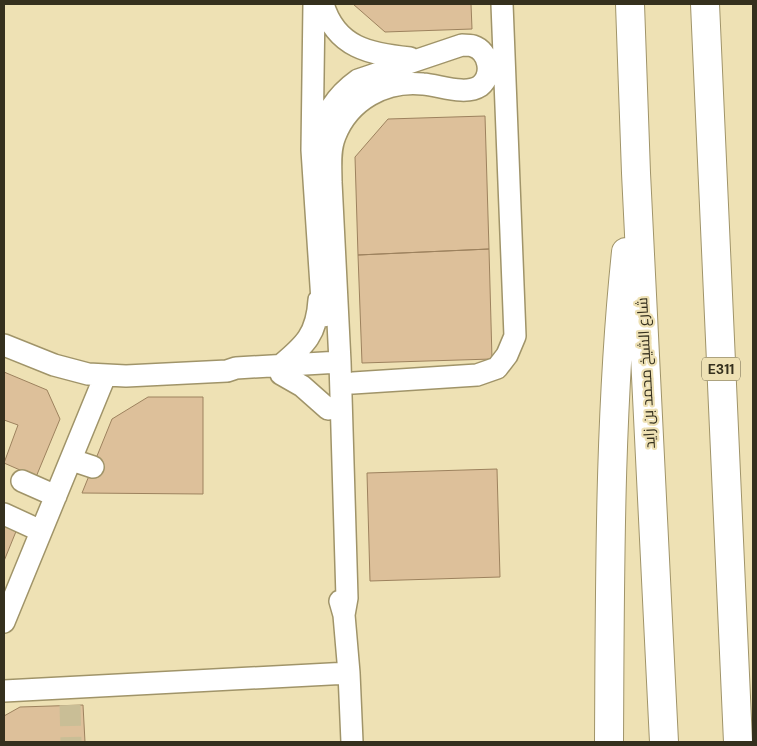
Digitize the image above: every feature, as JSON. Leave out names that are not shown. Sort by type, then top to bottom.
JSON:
[{"type":"highway","name":"شارع الشيخ محمد بن زايد","points":[[630,4],[636,173],[664,742]]},
{"type":"highway","name":"E311","points":[[705,4],[739,740]]},
{"type":"highway","points":[[609,742],[610,618],[617,354],[627,242],[636,173]]},
{"type":"street","points":[[314,4],[312,150],[320,275],[337,371],[328,409],[340,598],[344,615],[349,673],[352,742]]},
{"type":"street","points":[[323,4],[336,30],[350,43],[367,52],[418,59]]},
{"type":"street","points":[[4,345],[71,370],[106,376],[228,371],[236,374],[281,370],[477,375],[497,368],[508,355],[515,336],[502,4]]},
{"type":"street","points":[[312,150],[333,103],[344,90],[358,80],[462,45],[472,45],[481,50],[487,58],[489,68],[486,78],[479,86],[470,89],[422,84],[400,84],[378,90],[359,101],[344,118],[334,138],[331,159],[337,371],[348,598],[344,615]]},
{"type":"street","points":[[281,370],[312,334],[318,309],[320,275]]},
{"type":"street","points":[[281,370],[328,409]]},
{"type":"street","points":[[4,622],[9,595],[41,531],[106,376]]},
{"type":"street","points":[[72,460],[93,468]]},
{"type":"street","points":[[22,481],[56,496]]},
{"type":"street","points":[[4,514],[41,531]]},
{"type":"street","points":[[4,691],[70,697],[349,673]]},
{"type":"building","points":[[353,4],[471,4],[472,29],[385,32]]},
{"type":"building","points":[[485,116],[489,249],[358,255],[355,157],[388,119]]},
{"type":"building","points":[[489,249],[492,359],[362,363],[358,255]]},
{"type":"building","points":[[4,372],[47,390],[60,419],[36,477],[4,463],[18,425],[4,420]]},
{"type":"building","points":[[148,397],[203,397],[203,494],[82,493],[112,419]]},
{"type":"building","points":[[497,469],[500,577],[370,581],[367,473]]},
{"type":"building","points":[[4,523],[17,529],[4,561]]},
{"type":"building","points":[[83,705],[85,742],[4,742],[4,716],[20,707]]},
{"type":"tunnel","points":[[70,705],[71,742]]}]
